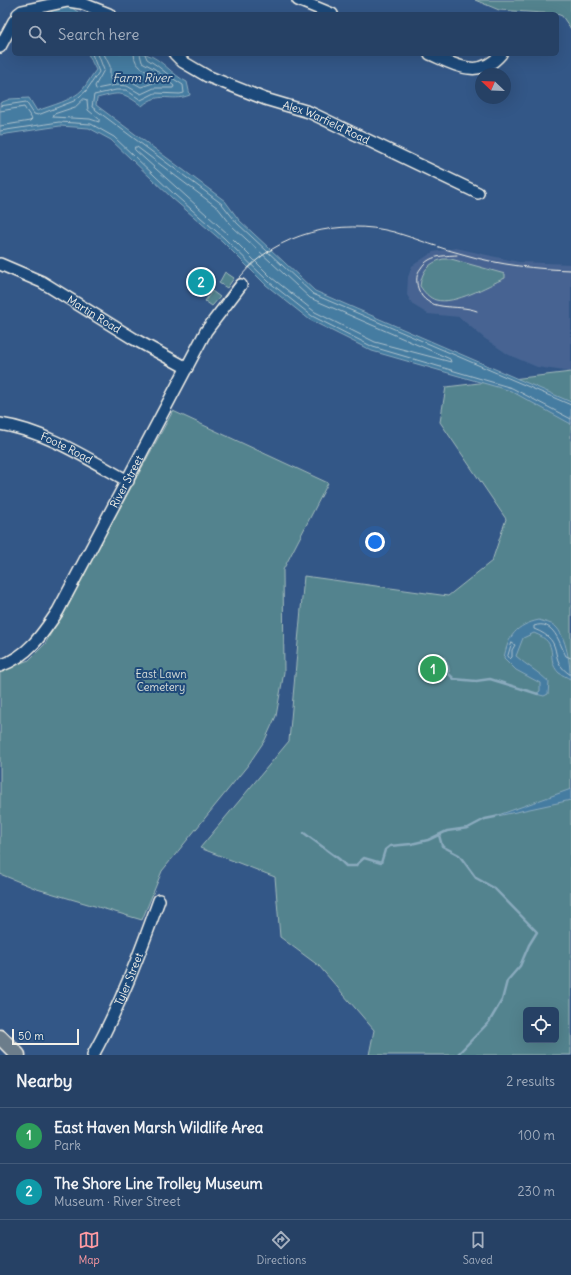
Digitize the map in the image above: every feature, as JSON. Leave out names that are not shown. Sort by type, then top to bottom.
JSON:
[{"type":"main road","points":[[0,1037],[18,1055]]},
{"type":"street","points":[[298,0],[327,12]]},
{"type":"street","points":[[21,12],[68,1],[81,3],[104,12]]},
{"type":"street","points":[[0,47],[12,24]]},
{"type":"street","name":"Alex Warfield Road","points":[[177,56],[183,62],[207,76],[265,99],[309,112],[478,193]]},
{"type":"street","points":[[435,56],[460,66],[476,69],[490,64],[499,56]]},
{"type":"street","name":"Martin Road","points":[[0,264],[42,282],[134,339],[187,368]]},
{"type":"street","name":"River Street","points":[[0,666],[19,657],[43,634],[71,589],[212,321],[241,285]]},
{"type":"street","name":"Foote Road","points":[[0,425],[17,426],[60,444],[128,481]]},
{"type":"street","name":"Tyler Street","points":[[92,1055],[105,1034],[138,958],[159,900]]},
{"type":"shaded area","points":[[456,248],[518,262],[571,264],[571,372],[537,367],[509,355],[484,338],[459,317],[428,314],[413,305],[407,295],[408,277],[412,266],[433,252]]},
{"type":"green space","points":[[475,0],[571,0],[571,29],[562,16],[559,15],[559,12],[499,10]]},
{"type":"green space","points":[[443,259],[451,259],[505,274],[505,278],[480,290],[452,300],[436,300],[431,298],[420,286],[422,276],[427,268],[433,263]]},
{"type":"green space","points":[[225,272],[234,278],[227,288],[219,283]]},
{"type":"green space","points":[[212,291],[220,297],[212,306],[205,301]]},
{"type":"green space","points":[[571,372],[571,1055],[369,1055],[374,1030],[319,966],[280,937],[275,877],[200,848],[289,741],[304,576],[448,596],[492,561],[506,519],[440,422],[446,387]]},
{"type":"green space","name":"East Lawn Cemetery","points":[[173,411],[328,483],[283,570],[284,672],[276,716],[265,740],[248,765],[162,871],[142,920],[37,889],[0,874],[0,670],[29,660],[45,644]]},
{"type":"water","points":[[66,4],[78,12],[51,12],[49,9]]},
{"type":"water","name":"Farm River","points":[[89,56],[152,56],[187,82],[190,95],[183,97],[154,99],[148,101],[142,106],[125,95],[116,94],[97,98],[96,105],[225,201],[239,220],[315,291],[571,402],[571,424],[511,391],[372,351],[310,320],[266,285],[222,241],[172,198],[111,140],[89,128],[60,126],[0,135],[0,103],[10,99],[29,98],[37,111],[73,97],[83,89],[96,70]]},
{"type":"water","points":[[539,620],[555,626],[559,630],[569,659],[570,674],[570,679],[559,673],[553,662],[548,642],[542,637],[534,633],[523,638],[516,656],[549,682],[548,694],[544,696],[536,694],[540,691],[540,683],[516,670],[504,658],[508,643],[514,633],[524,625]]},
{"type":"water","points":[[571,789],[571,800],[493,817]]},
{"type":"waterway","points":[[444,658],[449,674],[454,679],[476,681],[490,679],[538,694]]},
{"type":"waterway","points":[[304,833],[346,866],[355,866],[364,858],[381,863],[385,850],[390,846],[411,844],[428,840],[447,831],[468,828],[485,819],[495,817]]},
{"type":"waterway","points":[[439,835],[442,846],[459,855],[476,878],[494,888],[537,932],[529,945],[520,966],[507,981],[502,1000],[489,1022],[457,1055]]},
{"type":"tram line","points":[[219,306],[241,276],[255,261],[272,249],[291,239],[332,228],[374,228],[394,232],[448,250],[505,264],[545,269],[571,270]]},
{"type":"tram line","points":[[457,255],[432,258],[424,264],[417,275],[418,288],[422,296],[435,305],[477,311]]},
{"type":"place","name":"The Shore Line Trolley Museum","points":[[201,282]]},
{"type":"place","name":"East Haven Marsh Wildlife Area","points":[[433,669]]}]
